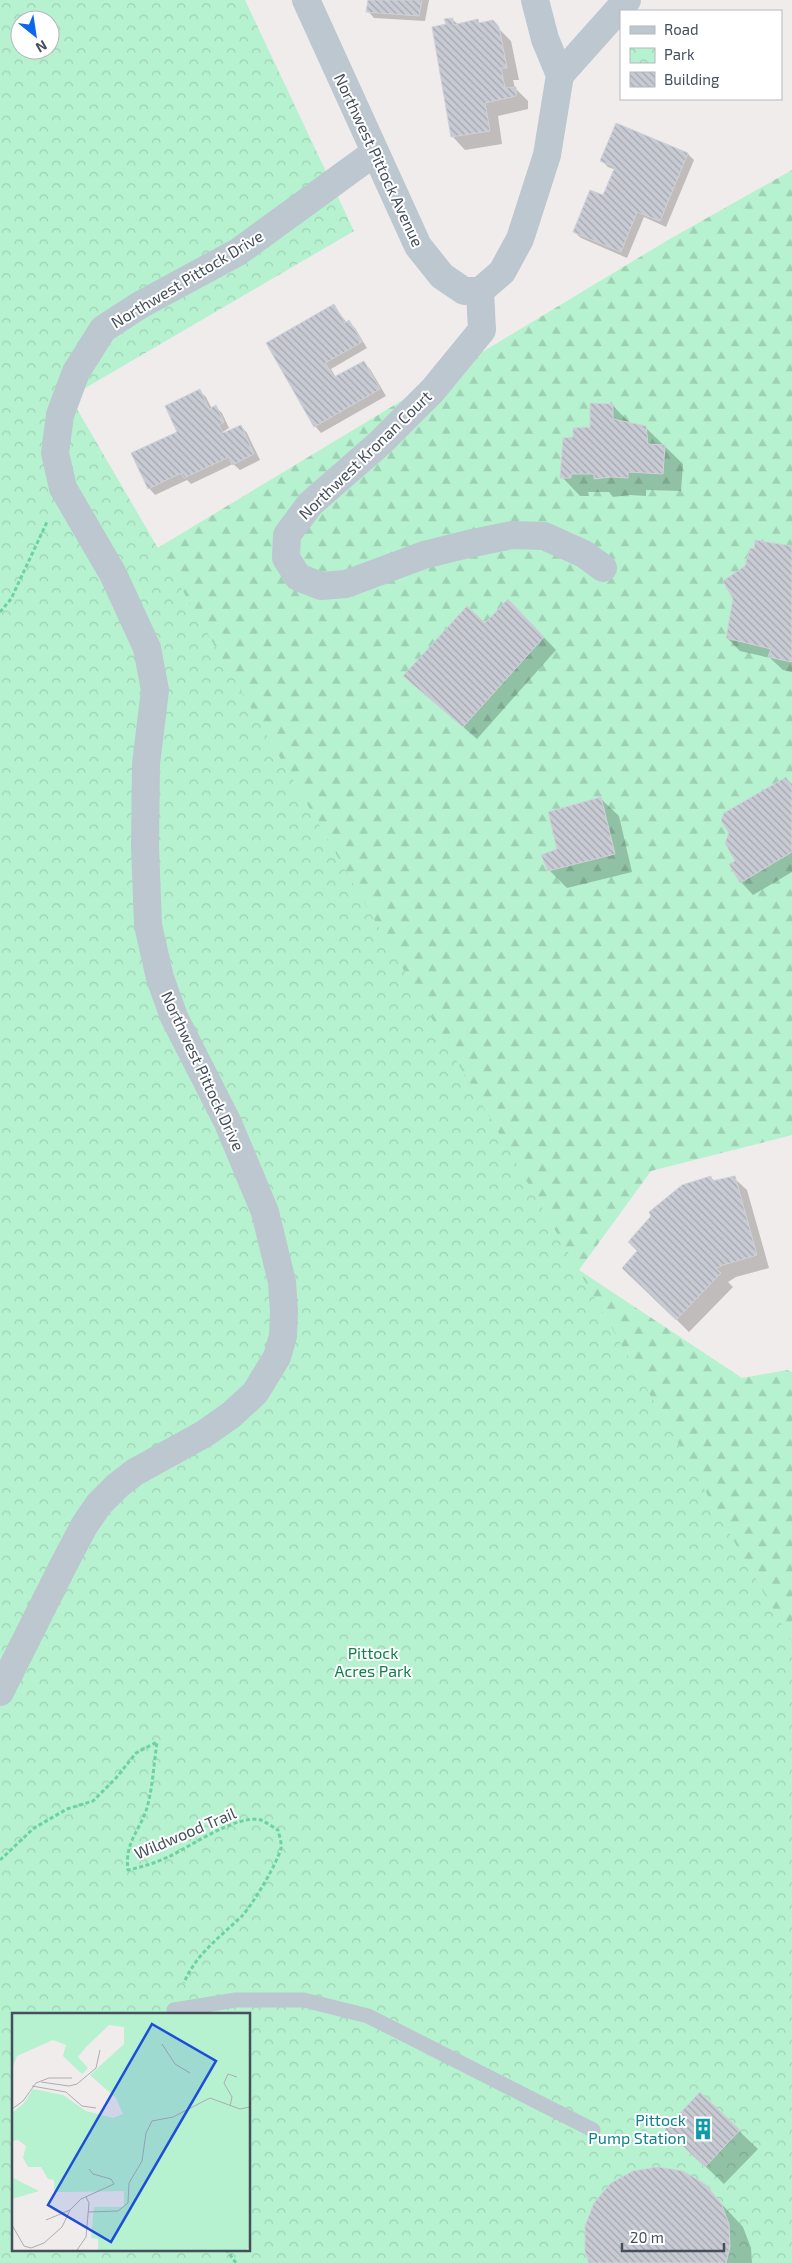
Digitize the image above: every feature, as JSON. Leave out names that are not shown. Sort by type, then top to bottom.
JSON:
[{"type":"street","name":"Northwest Pittock Avenue","points":[[306,0],[374,153],[418,246],[442,276],[464,291],[480,291]]},
{"type":"street","points":[[480,291],[502,272],[520,239],[547,155],[560,75],[545,40],[535,0]]},
{"type":"street","points":[[560,75],[627,0]]},
{"type":"street","name":"Northwest Pittock Drive","points":[[0,1692],[84,1526],[100,1504],[117,1486],[135,1472],[204,1434],[231,1415],[255,1393],[277,1357],[282,1336],[284,1311],[282,1282],[265,1212],[228,1123],[174,1017],[160,978],[150,935],[145,846],[146,764],[155,690],[147,648],[113,574],[63,488],[55,453],[60,415],[76,372],[103,329],[140,305],[238,252],[374,153]]},
{"type":"street","name":"Northwest Kronan Court","points":[[480,291],[482,330],[432,391],[380,443],[310,504],[287,534],[286,558],[298,577],[322,586],[346,584],[424,555],[468,544],[512,535],[544,536],[584,554],[603,568]]},
{"type":"lane","points":[[174,2010],[236,2000],[304,2000],[368,2016],[593,2130]]},
{"type":"path","points":[[0,612],[11,599],[63,488]]},
{"type":"path","name":"Wildwood Trail","points":[[0,1860],[34,1828],[67,1809],[93,1801],[116,1778],[136,1753],[157,1742],[148,1806],[129,1844],[126,1858],[128,1870],[147,1866],[170,1856],[208,1834],[241,1822],[260,1820],[278,1830],[282,1846],[273,1868],[244,1914],[214,1939],[187,1976],[174,2010]]},
{"type":"path","points":[[227,2250],[236,2263]]},
{"type":"green space","name":"Pittock Acres Park","points":[[0,0],[245,0],[354,231],[70,397],[579,1271],[792,1642],[792,2263],[0,2263]]},
{"type":"green space","name":"Pittock Acres Park","points":[[792,170],[792,1135],[651,1171],[579,1270],[742,1378],[787,1370],[792,1372],[792,2263],[585,2252],[0,2263],[0,2229],[12,2246],[12,2250],[250,2250],[250,2013],[12,2013],[12,2020],[0,2058],[131,564],[668,240]]},
{"type":"building","points":[[368,0],[422,0],[419,16],[366,12]]},
{"type":"building","points":[[453,18],[453,25],[478,19],[479,23],[493,20],[499,27],[507,68],[501,68],[505,88],[516,87],[516,96],[485,103],[490,131],[451,137],[432,27],[446,24],[444,19]]},
{"type":"building","points":[[616,123],[688,153],[660,221],[637,212],[621,252],[573,232],[590,190],[603,195],[615,167],[600,161]]},
{"type":"building","points":[[334,304],[345,323],[349,320],[362,342],[325,363],[334,377],[364,361],[380,389],[314,427],[266,343]]},
{"type":"building","points":[[200,389],[209,409],[216,405],[224,422],[219,425],[223,433],[241,425],[254,454],[232,465],[229,457],[184,478],[181,473],[148,489],[131,453],[177,432],[165,406]]},
{"type":"building","points":[[590,403],[613,404],[613,419],[646,426],[648,444],[665,445],[663,474],[628,472],[628,478],[594,479],[594,474],[571,474],[571,478],[560,478],[563,438],[573,437],[573,428],[590,427]]},
{"type":"building","points":[[755,540],[792,546],[792,662],[768,657],[771,649],[726,638],[733,599],[723,581],[745,566],[750,548],[754,549]]},
{"type":"building","points":[[508,599],[544,637],[463,727],[403,676],[467,606],[485,623]]},
{"type":"building","points":[[786,777],[792,787],[792,852],[740,883],[729,864],[735,861],[725,843],[729,833],[721,821],[724,813]]},
{"type":"building","points":[[601,797],[615,854],[548,871],[541,855],[557,849],[548,812]]},
{"type":"building","points":[[711,1176],[712,1181],[735,1176],[757,1255],[723,1265],[716,1269],[721,1273],[676,1320],[622,1268],[637,1251],[628,1242],[651,1216],[649,1212],[682,1185]]},
{"type":"building","name":"Pittock Pump Station","points":[[700,2092],[740,2130],[705,2167],[665,2129]]},
{"type":"building","points":[[658,2167],[683,2171],[705,2184],[721,2203],[729,2224],[730,2247],[726,2263],[589,2263],[585,2252],[585,2226],[594,2203],[611,2183],[633,2171]]},
{"type":"place","name":"Pittock Pump Station","points":[[703,2129]]}]
